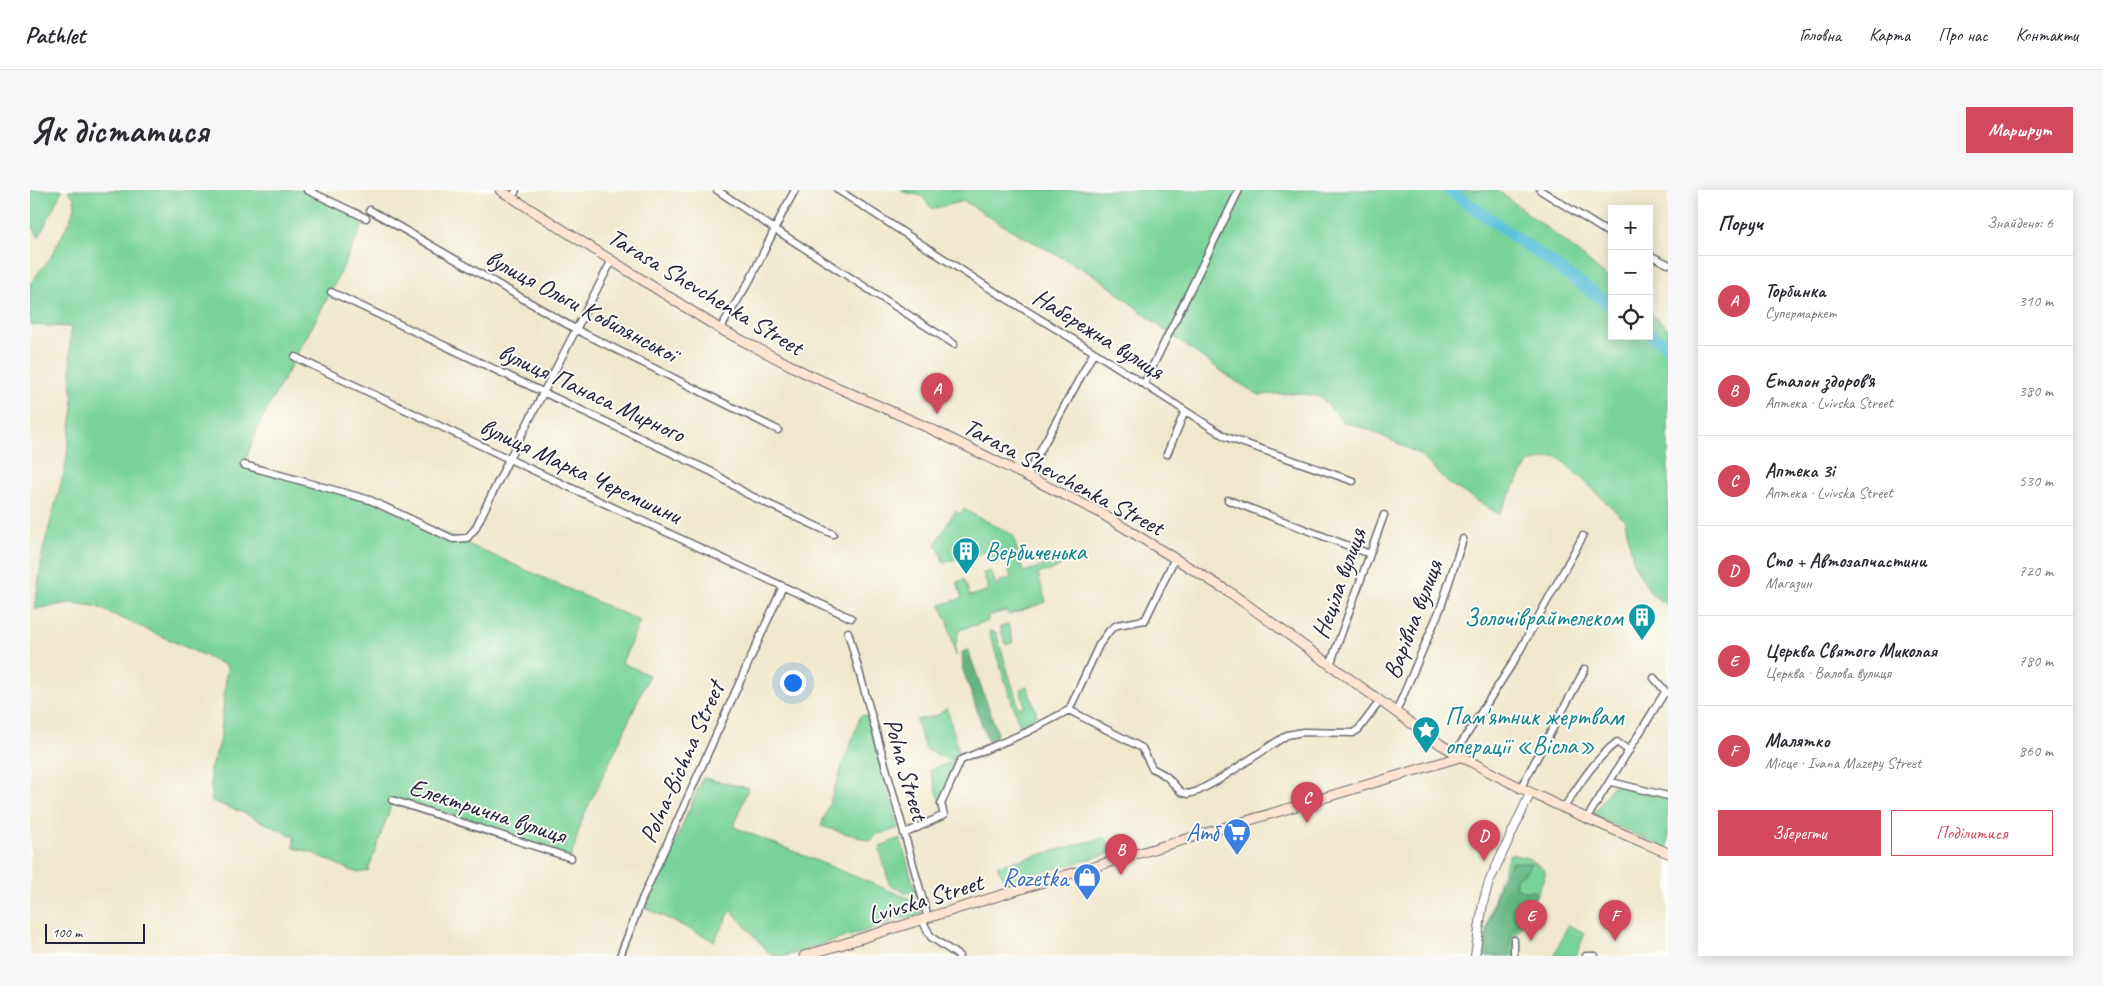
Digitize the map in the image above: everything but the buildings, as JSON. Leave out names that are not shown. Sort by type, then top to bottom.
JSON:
[{"type":"main road","name":"Tarasa Shevchenka Street","points":[[500,190],[515,193],[612,260],[720,329],[805,373],[924,426],[1097,511],[1228,591],[1458,755],[1520,789],[1562,809],[1668,853]]},
{"type":"main road","name":"Lvivska Street","points":[[804,956],[1458,755]]},
{"type":"street","points":[[307,190],[366,218]]},
{"type":"street","points":[[717,190],[954,344]]},
{"type":"street","points":[[720,329],[750,280],[795,190]]},
{"type":"street","name":"Набережна вулиця","points":[[838,190],[989,288],[1094,352],[1226,437],[1353,481]]},
{"type":"street","points":[[1144,384],[1239,190]]},
{"type":"street","points":[[1540,190],[1608,232]]},
{"type":"street","name":"вулиця Ольги Кобилянської","points":[[370,210],[577,330],[778,430]]},
{"type":"street","points":[[1653,257],[1668,264]]},
{"type":"street","points":[[244,465],[370,500],[453,539],[467,538],[476,529],[509,459],[612,260]]},
{"type":"street","name":"вулиця Панаса Мирного","points":[[331,292],[712,472],[747,494],[833,534]]},
{"type":"street","points":[[1027,475],[1094,352]]},
{"type":"street","name":"вулиця Марка Черемшини","points":[[295,357],[851,618]]},
{"type":"street","points":[[1167,454],[1186,411]]},
{"type":"street","points":[[1228,500],[1370,554]]},
{"type":"street","name":"Неціла вулиця","points":[[1330,665],[1384,514]]},
{"type":"street","points":[[1458,755],[1514,661],[1583,536]]},
{"type":"street","name":"Варівна вулиця","points":[[1396,712],[1441,607],[1463,539]]},
{"type":"street","points":[[904,834],[944,815],[941,804],[961,760],[1027,732],[1069,710],[1103,638],[1117,625],[1145,620],[1175,558]]},
{"type":"street","name":"Polna-Bichna Street","points":[[620,956],[643,897],[783,586]]},
{"type":"street","name":"Polna Street","points":[[848,632],[931,937],[959,956]]},
{"type":"street","points":[[1520,789],[1585,669]]},
{"type":"street","points":[[1587,818],[1667,693],[1654,678]]},
{"type":"street","points":[[1069,710],[1142,748],[1152,768],[1166,776],[1181,792],[1188,794],[1198,791],[1220,779],[1287,735],[1303,732],[1353,734],[1380,701]]},
{"type":"street","points":[[1562,809],[1587,773],[1606,751],[1617,742],[1629,751]]},
{"type":"street","points":[[1611,782],[1668,796]]},
{"type":"street","points":[[1475,956],[1483,903],[1489,882],[1530,794]]},
{"type":"street","name":"Електрична вулиця","points":[[392,800],[571,858]]},
{"type":"street","points":[[1514,940],[1514,956]]},
{"type":"green space","points":[[30,190],[62,190],[39,237],[30,222]]},
{"type":"green space","points":[[68,190],[307,190],[366,218],[331,292],[258,426],[244,465],[370,500],[640,621],[622,663],[649,675],[582,819],[571,858],[392,803],[368,871],[356,872],[311,852],[294,848],[294,837],[246,814],[212,801],[210,769],[220,743],[227,666],[95,606],[70,603],[35,609],[43,549],[65,469],[73,408],[70,350],[71,327],[30,325],[30,284],[51,257],[70,220],[75,207],[74,198]]},
{"type":"green space","points":[[901,190],[1497,190],[1608,278],[1608,340],[1653,340],[1653,316],[1668,328],[1668,605],[1652,595],[1634,564],[1625,521],[1557,456],[1528,463],[1499,514],[1448,483],[1419,454],[1370,430],[1342,421],[1321,397],[1297,393],[1259,395],[1234,380],[1163,329],[1099,278],[1006,227],[964,201],[932,209],[922,196]]},
{"type":"green space","points":[[963,509],[1013,535],[1023,572],[1058,562],[1060,567],[1038,574],[1046,602],[1009,615],[1005,611],[988,616],[988,621],[959,630],[955,648],[956,656],[948,624],[950,623],[946,619],[941,605],[962,598],[957,582],[964,579],[970,596],[989,590],[983,573],[991,571],[997,587],[1000,586],[998,582],[1011,578],[1005,559],[992,563],[988,551],[975,555],[974,553],[944,563],[936,543],[955,511],[961,514]]},
{"type":"green space","points":[[1008,624],[1013,642],[1006,645],[1000,627]]},
{"type":"green space","points":[[989,632],[996,633],[1019,708],[1025,706],[1020,689],[1027,686],[1037,715],[1020,727]]},
{"type":"green space","points":[[968,650],[997,731],[996,742],[988,742],[963,670],[962,652]]},
{"type":"green space","points":[[947,708],[961,760],[941,804],[930,770],[953,762],[925,749],[916,720],[938,715]]},
{"type":"green space","points":[[861,715],[867,716],[899,828],[878,834],[871,841],[821,826]]},
{"type":"green space","points":[[703,778],[748,788],[734,827],[920,903],[922,914],[907,918],[896,918],[890,923],[786,956],[772,956],[731,910],[714,941],[646,908]]},
{"type":"green space","points":[[1613,785],[1668,798],[1668,849],[1593,816]]},
{"type":"green space","points":[[1106,837],[1111,853],[1006,883],[997,866]]},
{"type":"green space","points":[[900,838],[917,896],[890,886],[880,851],[881,846]]},
{"type":"green space","points":[[1510,854],[1529,858],[1545,871],[1545,876],[1527,916],[1515,937],[1514,956],[1482,956],[1493,904]]},
{"type":"green space","points":[[1512,862],[1531,863],[1525,873],[1517,877],[1515,886],[1524,891],[1534,891],[1537,893],[1511,936],[1510,956],[1484,956],[1490,919],[1497,895]]},
{"type":"green space","points":[[1568,925],[1585,933],[1576,956],[1554,956]]},
{"type":"waterway","points":[[1449,190],[1608,303]]},
{"type":"waterway","points":[[1653,336],[1668,346]]},
{"type":"place","name":"Торбинка","points":[[937,414]]},
{"type":"place","name":"Вербиченька","points":[[966,575]]},
{"type":"place","name":"Золочіврайтелеком","points":[[1642,641]]},
{"type":"place","name":"Пам'ятник жертвам операції «Вісла»","points":[[1426,754]]},
{"type":"place","name":"Аптека 3і","points":[[1307,823]]},
{"type":"place","name":"Атб","points":[[1237,856]]},
{"type":"place","name":"Сто + Автозапчастини","points":[[1484,861]]},
{"type":"place","name":"Еталон здоров'я","points":[[1121,875]]},
{"type":"place","name":"Rozetka","points":[[1087,901]]},
{"type":"place","name":"Церква Святого Миколая","points":[[1531,941]]},
{"type":"place","name":"Малятко","points":[[1615,941]]}]
